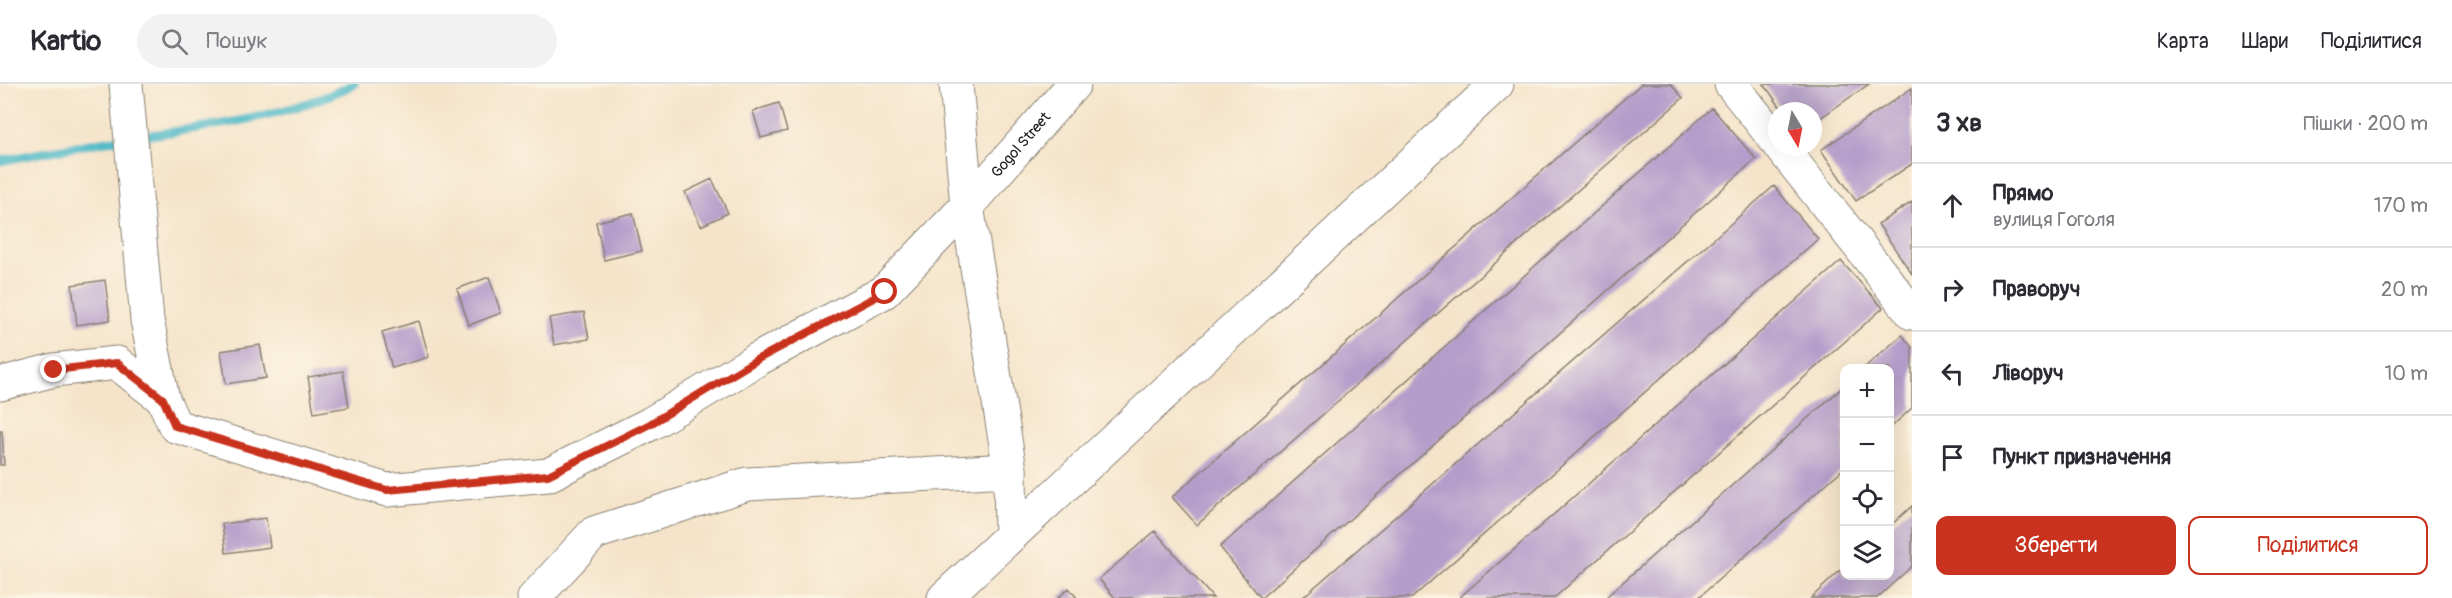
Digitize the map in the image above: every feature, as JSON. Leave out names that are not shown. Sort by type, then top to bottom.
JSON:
[{"type":"street","points":[[126,84],[147,320],[169,413]]},
{"type":"street","points":[[956,84],[967,206],[1010,470],[1011,535]]},
{"type":"street","name":"Gogol Street","points":[[169,413],[387,490],[548,475],[650,424],[758,359],[885,292],[967,206],[1074,84]]},
{"type":"street","points":[[944,598],[1497,84]]},
{"type":"street","points":[[1731,84],[1768,131]]},
{"type":"street","points":[[1788,156],[1912,313]]},
{"type":"street","points":[[0,384],[54,370],[117,363],[169,413]]},
{"type":"street","points":[[534,598],[594,533],[747,484],[1010,470]]},
{"type":"building","points":[[1641,84],[1671,84],[1683,98],[1197,525],[1172,497]]},
{"type":"building","points":[[1764,84],[1869,84],[1822,117],[1822,102],[1777,102]]},
{"type":"building","points":[[1912,88],[1912,164],[1856,201],[1822,149]]},
{"type":"building","points":[[779,103],[787,131],[761,138],[753,111]]},
{"type":"building","points":[[1712,108],[1756,159],[1261,598],[1220,547]]},
{"type":"building","points":[[712,179],[728,213],[701,226],[685,192]]},
{"type":"building","points":[[1774,186],[1818,239],[1412,598],[1302,598]]},
{"type":"building","points":[[1912,202],[1912,274],[1878,224]]},
{"type":"building","points":[[633,213],[642,251],[604,260],[596,222]]},
{"type":"building","points":[[1841,261],[1883,308],[1554,598],[1459,598]]},
{"type":"building","points":[[489,277],[501,313],[469,325],[457,289]]},
{"type":"building","points":[[105,280],[110,320],[77,325],[72,285]]},
{"type":"building","points":[[584,312],[589,339],[554,345],[549,318]]},
{"type":"building","points":[[419,321],[429,357],[392,368],[382,332]]},
{"type":"building","points":[[1902,335],[1912,347],[1912,408],[1894,424],[1894,364],[1869,364]]},
{"type":"building","points":[[260,345],[266,378],[226,384],[221,351]]},
{"type":"building","points":[[343,371],[349,407],[314,413],[308,377]]},
{"type":"building","points":[[1840,390],[1840,472],[1698,598],[1605,598]]},
{"type":"building","points":[[0,431],[2,431],[4,465],[0,465]]},
{"type":"building","points":[[1912,506],[1912,566],[1877,598],[1811,598],[1840,571],[1840,580],[1894,580],[1894,522]]},
{"type":"building","points":[[266,518],[270,547],[226,553],[222,524]]},
{"type":"building","points":[[1155,531],[1213,598],[1115,598],[1099,579]]},
{"type":"building","points":[[1069,588],[1077,598],[1058,598]]},
{"type":"waterway","points":[[0,161],[95,143],[243,120],[301,105],[354,84]]},
{"type":"route","points":[[54,370],[117,363],[163,399],[175,426],[387,490],[548,475],[650,424],[758,359],[885,292]]}]
